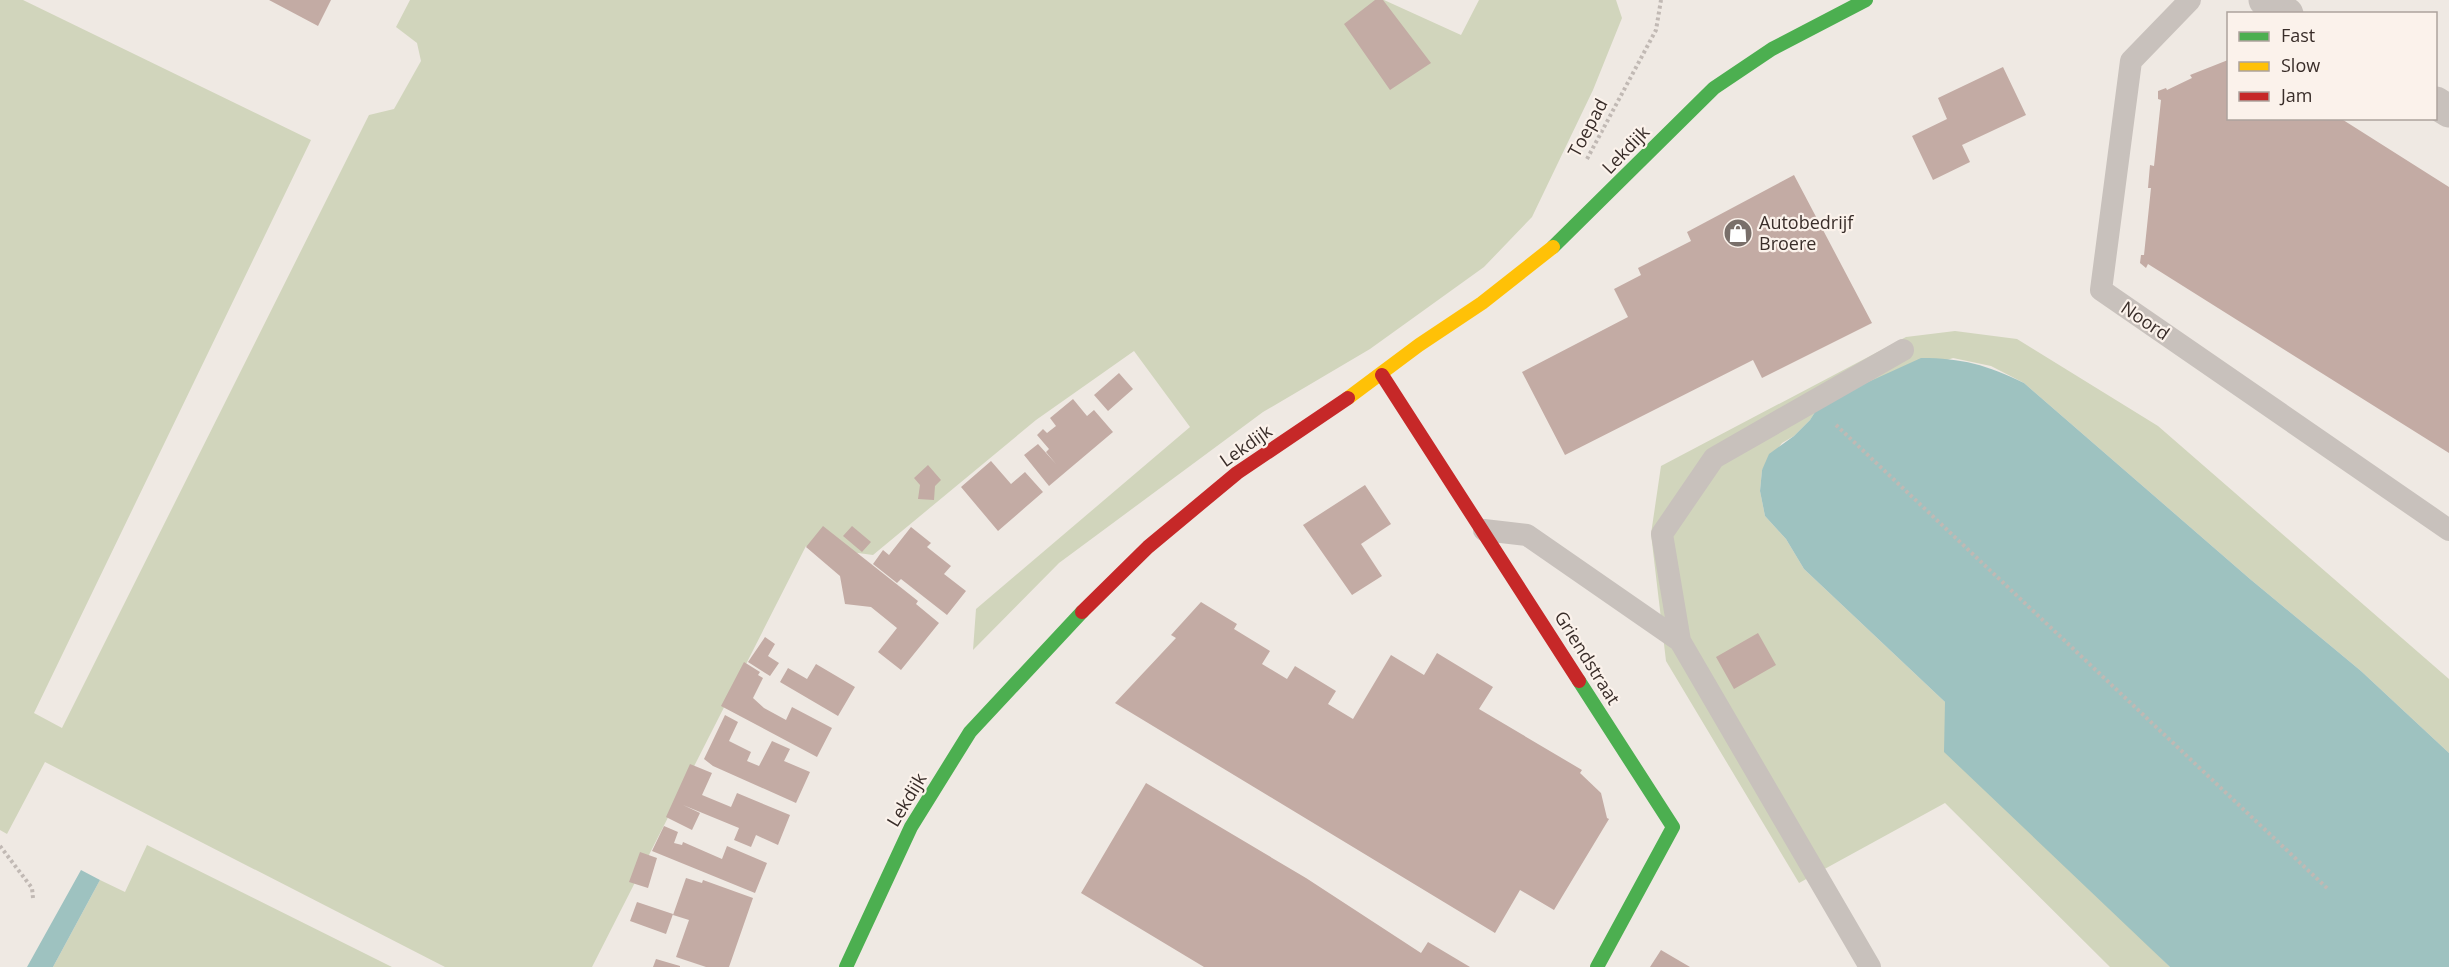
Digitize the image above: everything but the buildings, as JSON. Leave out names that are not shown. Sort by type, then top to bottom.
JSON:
[{"type":"street","name":"Lekdijk","points":[[846,967],[910,827],[970,732],[1049,645],[1148,547],[1237,473],[1382,375],[1419,345],[1482,303],[1531,266],[1584,218],[1714,88],[1772,49],[1866,0]]},
{"type":"street","name":"Griendstraat","points":[[1382,375],[1484,530],[1673,827],[1597,967]]},
{"type":"lane","name":"Noord","points":[[2190,0],[2131,61],[2101,290],[2449,530]]},
{"type":"lane","points":[[1870,967],[1680,641],[1662,534],[1714,458],[1810,401],[1903,350]]},
{"type":"lane","points":[[1484,530],[1527,535],[1680,641]]},
{"type":"path","name":"Toepad","points":[[1587,160],[1656,30],[1661,0]]},
{"type":"path","points":[[1810,401],[2329,890]]},
{"type":"path","points":[[0,846],[32,888],[33,898]]},
{"type":"green space","points":[[0,0],[23,0],[311,140],[34,713],[62,728],[369,115],[394,109],[421,61],[417,43],[396,27],[410,0],[1384,0],[1461,35],[1479,0],[1616,0],[1622,18],[1593,90],[1532,217],[1484,267],[1370,349],[1263,412],[1059,563],[973,650],[976,609],[1190,427],[1134,351],[1036,420],[873,555],[806,546],[592,967],[445,967],[45,762],[7,834],[0,830]]},
{"type":"green space","points":[[1955,331],[2017,339],[2158,426],[2449,679],[2449,753],[2361,671],[2250,579],[2024,383],[1991,366],[1953,358],[1820,404],[1810,420],[1794,436],[1782,443],[1762,470],[1760,491],[1765,516],[1786,539],[1804,569],[1945,702],[2152,949],[2170,967],[2110,967],[1945,803],[1799,883],[1666,661],[1651,534],[1661,466],[1906,337]]},
{"type":"green space","points":[[147,845],[392,967],[53,967],[100,880],[125,892]]},
{"type":"water","points":[[1921,358],[1949,359],[1974,364],[2024,383],[2250,579],[2361,671],[2449,753],[2449,967],[2170,967],[1944,752],[1945,702],[1804,569],[1786,539],[1765,516],[1760,491],[1762,470],[1769,454],[1794,436],[1810,420],[1820,404]]},
{"type":"water","points":[[81,870],[100,880],[53,967],[27,967]]},
{"type":"traffic: fast","points":[[1553,247],[1714,88],[1772,49],[1866,0]]},
{"type":"traffic: fast","points":[[846,967],[911,827],[970,732],[1082,612]]},
{"type":"traffic: fast","points":[[1579,681],[1673,827],[1597,967]]},
{"type":"traffic: slow","points":[[1348,398],[1419,345],[1482,303],[1553,247]]},
{"type":"traffic: jam","points":[[1382,375],[1579,681]]},
{"type":"traffic: jam","points":[[1082,612],[1148,547],[1237,473],[1348,398]]},
{"type":"place","name":"Autobedrijf Broere","points":[[1738,233]]}]
